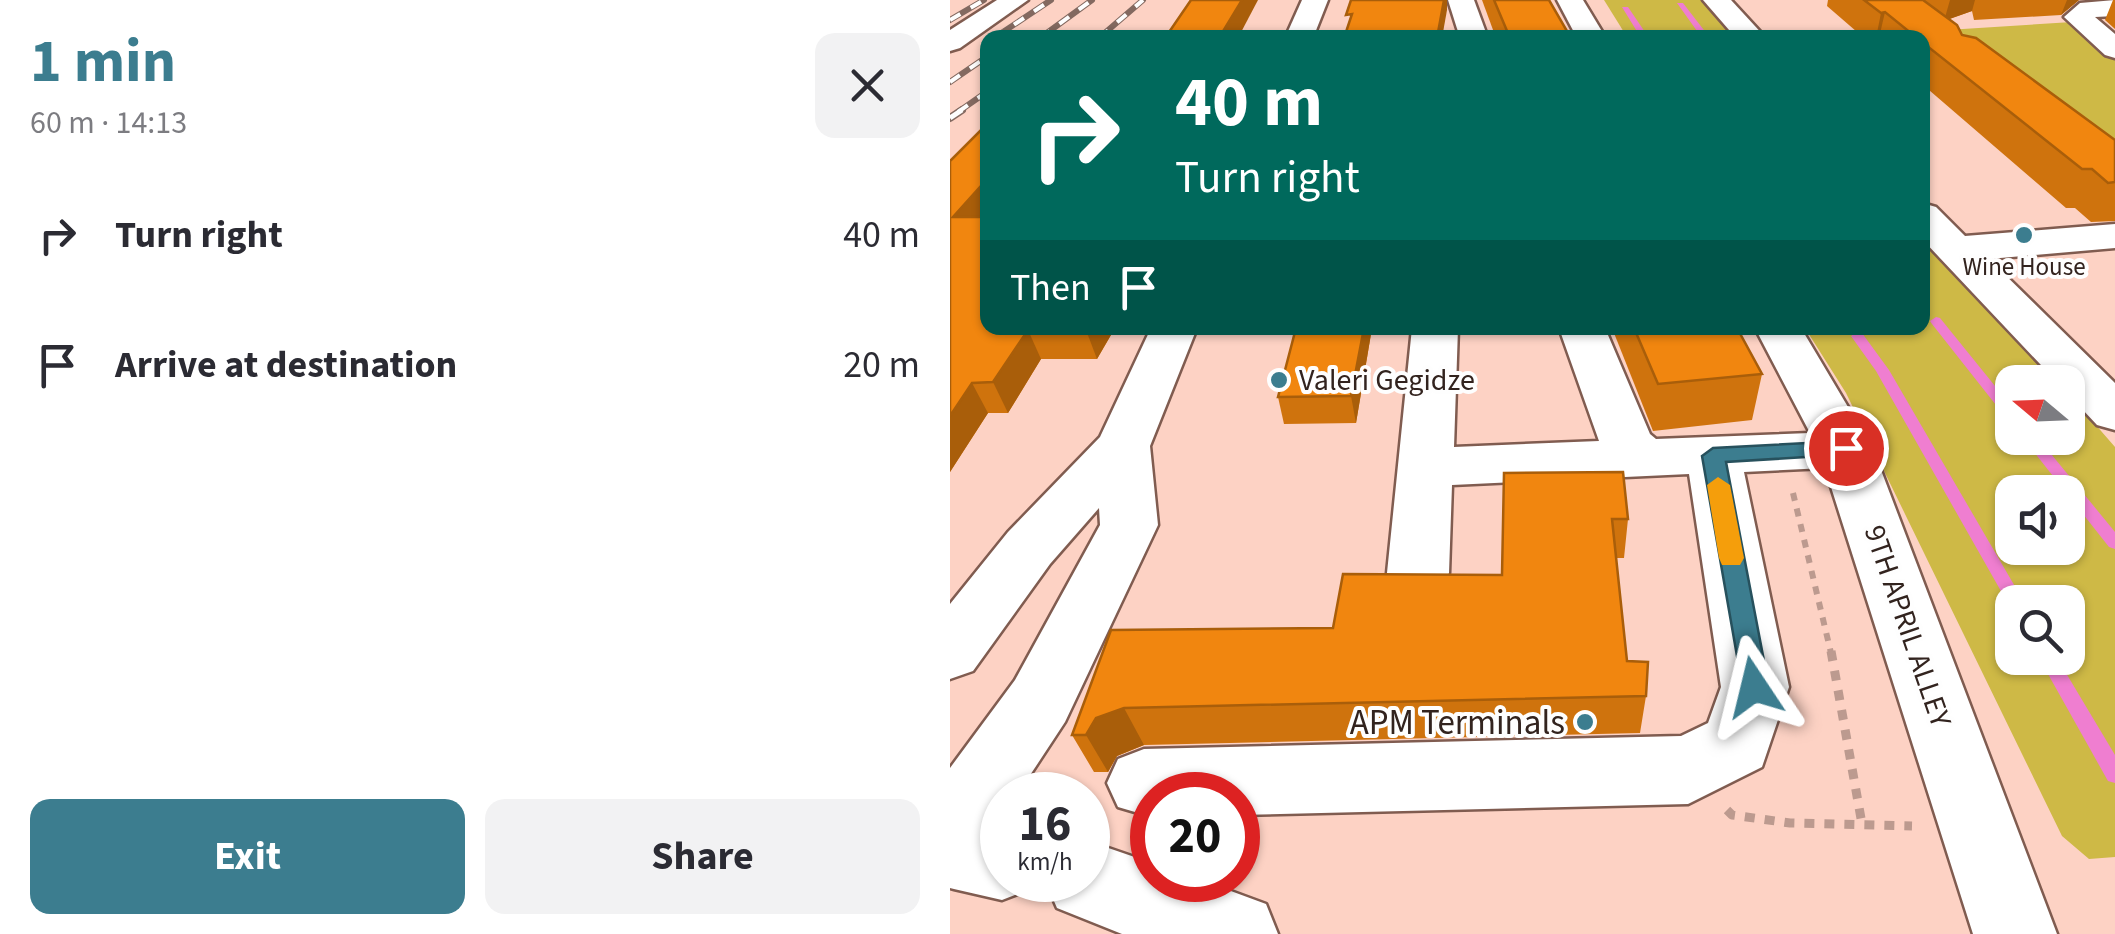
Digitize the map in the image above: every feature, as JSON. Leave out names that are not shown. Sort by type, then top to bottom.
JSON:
[{"type":"street","points":[[950,42],[1015,0]]},
{"type":"street","points":[[1302,30],[1315,0]]},
{"type":"street","points":[[1461,0],[1471,30]]},
{"type":"street","points":[[1570,0],[1587,30]]},
{"type":"street","points":[[1716,0],[1744,30]]},
{"type":"street","points":[[2059,0],[2102,8]]},
{"type":"street","points":[[2102,8],[2078,18],[2115,49]]},
{"type":"street","points":[[1930,223],[2115,412]]},
{"type":"street","points":[[1956,249],[2115,236]]},
{"type":"street","points":[[950,652],[1030,548],[1123,446],[1171,335]]},
{"type":"street","points":[[1418,573],[1434,335]]},
{"type":"street","points":[[1585,335],[1626,444],[1644,458]]},
{"type":"street","name":"9TH APRIL ALLEY","points":[[1782,335],[1846,448],[2015,934]]},
{"type":"street","points":[[962,840],[1040,701],[1129,525],[1123,446]]},
{"type":"street","points":[[1425,468],[1846,448]]},
{"type":"street","points":[[1260,780],[1688,770],[1737,744],[1754,687],[1713,456]]},
{"type":"street","points":[[1110,889],[1236,934]]},
{"type":"path","points":[[1782,452],[1829,641],[1862,824]]},
{"type":"path","points":[[1732,815],[1790,823],[1978,828]]},
{"type":"shaded area","points":[[1604,0],[1703,0],[1731,30],[1623,30]]},
{"type":"shaded area","points":[[2072,22],[2115,59],[2115,153],[1947,30]]},
{"type":"shaded area","points":[[1930,240],[2043,365],[1995,365],[1995,455],[2085,455],[2085,413],[2115,447],[2115,857],[2089,859],[2062,836],[1846,393],[1809,335],[1930,335]]},
{"type":"building","points":[[1191,0],[1242,0],[1224,30],[1170,30]]},
{"type":"building","points":[[1351,0],[1444,0],[1438,30],[1347,30],[1352,14],[1346,15]]},
{"type":"building","points":[[1494,0],[1549,0],[1566,30],[1507,30]]},
{"type":"building","points":[[1864,0],[1923,0],[1957,25],[1962,35],[1976,38],[2115,140],[2115,182],[2108,183],[2092,169],[2082,169],[1930,48],[1930,30],[1907,30],[1885,12]]},
{"type":"building","points":[[980,131],[980,187],[953,217],[980,217],[980,335],[1025,335],[993,382],[972,383],[950,416],[950,161]]},
{"type":"building","points":[[1294,335],[1363,335],[1351,396],[1278,397]]},
{"type":"building","points":[[1637,335],[1741,335],[1762,374],[1658,384]]},
{"type":"building","points":[[1623,472],[1628,519],[1612,519],[1627,661],[1648,662],[1646,696],[1124,708],[1096,718],[1086,735],[1072,735],[1111,630],[1333,628],[1343,574],[1502,575],[1504,473]]},
{"type":"waterway","points":[[1680,5],[1700,30]]},
{"type":"waterway","points":[[1625,9],[1639,30]]},
{"type":"waterway","points":[[1936,321],[1995,395]]},
{"type":"waterway","points":[[1857,336],[1882,370],[2006,585]]},
{"type":"waterway","points":[[2044,455],[2115,543]]},
{"type":"waterway","points":[[2058,675],[2115,774]]},
{"type":"railway","points":[[950,20],[984,0]]},
{"type":"railway","points":[[1006,30],[1051,0]]},
{"type":"railway","points":[[1051,30],[1092,0]]},
{"type":"railway","points":[[1108,30],[1143,0]]},
{"type":"railway","points":[[950,82],[980,61]]},
{"type":"railway","points":[[958,112],[980,97]]},
{"type":"railway","points":[[950,118],[962,110]]},
{"type":"slow traffic","points":[[1718,485],[1731,558]]},
{"type":"place","name":"Wine House","points":[[2024,235]]},
{"type":"place","name":"Valeri Gegidze","points":[[1279,380]]},
{"type":"place","name":"APM Terminals","points":[[1585,722]]},
{"type":"route","points":[[1754,687],[1713,456],[1846,448]]}]
